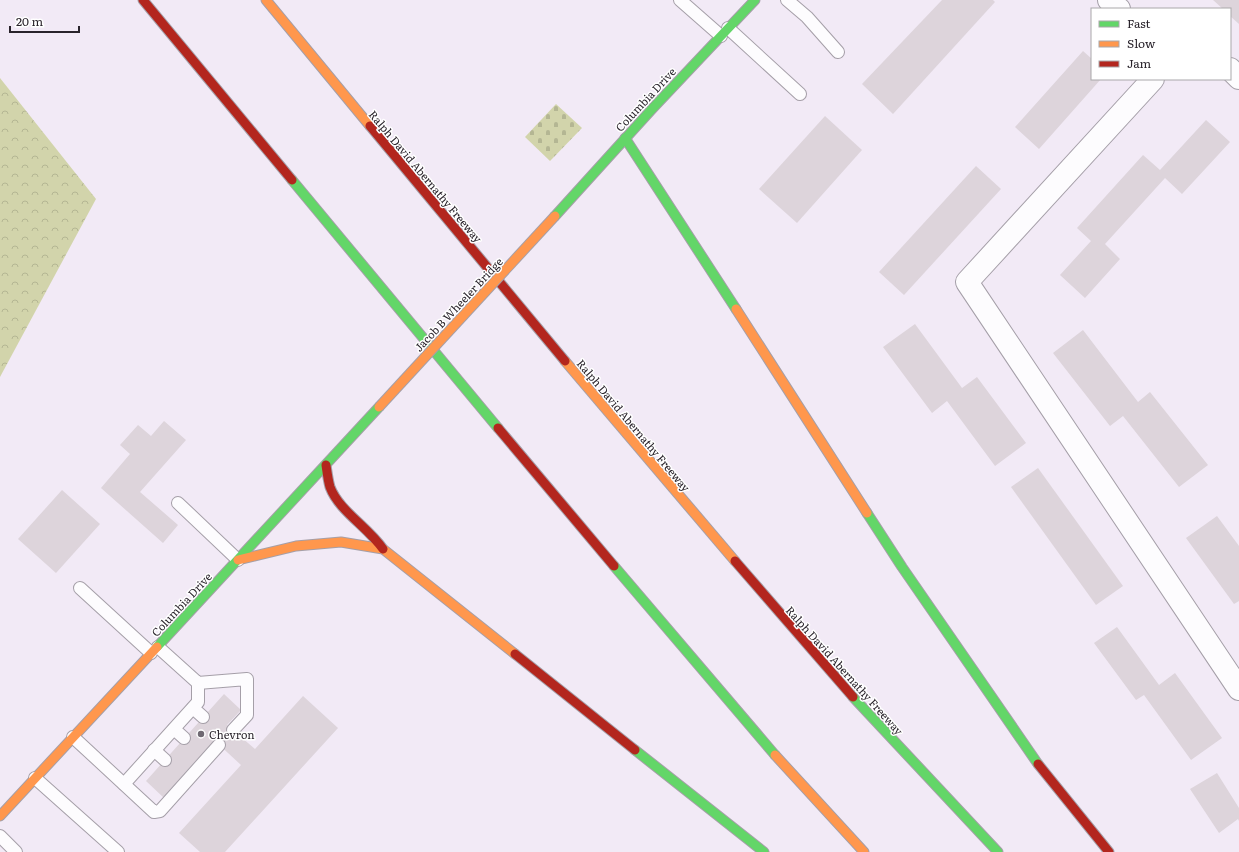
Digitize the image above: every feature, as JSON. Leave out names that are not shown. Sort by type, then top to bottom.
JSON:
[{"type":"main road","points":[[143,0],[454,376],[709,678],[839,826],[864,852]]},
{"type":"main road","name":"Ralph David Abernathy Freeway","points":[[266,0],[557,352],[791,628],[946,800],[998,852]]},
{"type":"main road","name":"Columbia Drive","points":[[555,216],[625,138],[755,0]]},
{"type":"main road","points":[[625,138],[902,567],[1034,759],[1109,852]]},
{"type":"main road","name":"Jacob B Wheeler Bridge","points":[[379,407],[555,216]]},
{"type":"main road","name":"Columbia Drive","points":[[0,816],[379,407]]},
{"type":"main road","points":[[326,465],[330,487],[343,508],[374,536],[383,549],[764,852]]},
{"type":"main road","points":[[238,560],[296,546],[341,542],[383,549]]},
{"type":"street","points":[[1109,0],[1118,8]]},
{"type":"street","points":[[1231,70],[1239,78]]},
{"type":"street","points":[[1152,80],[967,282],[1233,665],[1239,690]]},
{"type":"lane","points":[[680,0],[725,32],[800,94]]},
{"type":"lane","points":[[787,0],[807,17],[838,52]]},
{"type":"lane","points":[[178,503],[238,560]]},
{"type":"lane","points":[[80,588],[154,650],[198,683],[247,680],[246,715],[233,730]]},
{"type":"lane","points":[[124,784],[198,702],[198,683]]},
{"type":"lane","points":[[193,708],[203,717]]},
{"type":"lane","points":[[174,729],[184,738]]},
{"type":"lane","points":[[73,737],[154,812],[160,811],[185,778],[205,757],[219,746]]},
{"type":"lane","points":[[154,750],[165,760]]},
{"type":"lane","points":[[35,778],[118,852]]},
{"type":"lane","points":[[0,836],[16,852]]},
{"type":"green space","points":[[0,78],[96,199],[0,377]]},
{"type":"green space","points":[[556,104],[582,128],[550,161],[525,137]]},
{"type":"building","points":[[942,0],[993,0],[995,2],[893,114],[862,84]]},
{"type":"building","points":[[1213,0],[1239,0],[1239,24],[1231,17],[1231,8],[1222,8]]},
{"type":"building","points":[[1083,51],[1091,58],[1091,80],[1100,80],[1039,149],[1015,127]]},
{"type":"building","points":[[825,116],[862,150],[797,223],[759,189]]},
{"type":"building","points":[[1206,120],[1230,142],[1182,194],[1165,178],[1105,244],[1120,259],[1085,298],[1060,275],[1091,241],[1077,228],[1143,155],[1160,170]]},
{"type":"building","points":[[976,166],[1001,189],[904,295],[879,272]]},
{"type":"building","points":[[915,324],[962,388],[977,377],[1026,443],[995,466],[947,401],[932,413],[883,347]]},
{"type":"building","points":[[1083,330],[1138,402],[1150,392],[1208,465],[1179,487],[1123,416],[1110,426],[1053,353]]},
{"type":"building","points":[[164,421],[186,440],[140,492],[178,525],[163,543],[101,488],[130,454],[120,445],[138,425],[151,436]]},
{"type":"building","points":[[1038,468],[1123,586],[1096,605],[1011,487]]},
{"type":"building","points":[[62,490],[100,524],[56,573],[18,539]]},
{"type":"building","points":[[1217,516],[1239,546],[1239,601],[1234,604],[1186,538]]},
{"type":"building","points":[[1117,627],[1159,685],[1175,673],[1222,738],[1191,760],[1144,695],[1136,700],[1094,643]]},
{"type":"building","points":[[224,694],[241,710],[227,725],[255,749],[303,696],[338,728],[225,852],[200,852],[179,833],[241,765],[215,741],[164,798],[146,781]]},
{"type":"building","points":[[1217,773],[1239,808],[1239,821],[1238,819],[1219,833],[1190,789]]},
{"type":"traffic: fast","points":[[555,216],[652,109],[755,0]]},
{"type":"traffic: fast","points":[[625,138],[736,309]]},
{"type":"traffic: fast","points":[[292,180],[498,428]]},
{"type":"traffic: fast","points":[[157,647],[379,407]]},
{"type":"traffic: fast","points":[[867,513],[902,567],[1038,764]]},
{"type":"traffic: fast","points":[[614,566],[775,755]]},
{"type":"traffic: fast","points":[[853,697],[998,852]]},
{"type":"traffic: fast","points":[[635,750],[764,852]]},
{"type":"traffic: slow","points":[[266,0],[370,126]]},
{"type":"traffic: slow","points":[[379,407],[555,216]]},
{"type":"traffic: slow","points":[[736,309],[867,513]]},
{"type":"traffic: slow","points":[[565,361],[735,561]]},
{"type":"traffic: slow","points":[[238,560],[296,546],[341,542],[383,549],[515,654]]},
{"type":"traffic: slow","points":[[0,816],[157,647]]},
{"type":"traffic: slow","points":[[775,755],[864,852]]},
{"type":"traffic: jam","points":[[143,0],[292,180]]},
{"type":"traffic: jam","points":[[370,126],[565,361]]},
{"type":"traffic: jam","points":[[498,428],[614,566]]},
{"type":"traffic: jam","points":[[326,465],[330,487],[334,496],[340,504],[370,533],[383,549]]},
{"type":"traffic: jam","points":[[735,561],[853,697]]},
{"type":"traffic: jam","points":[[515,654],[635,750]]},
{"type":"traffic: jam","points":[[1038,764],[1109,852]]},
{"type":"place","name":"Chevron","points":[[201,734]]}]
